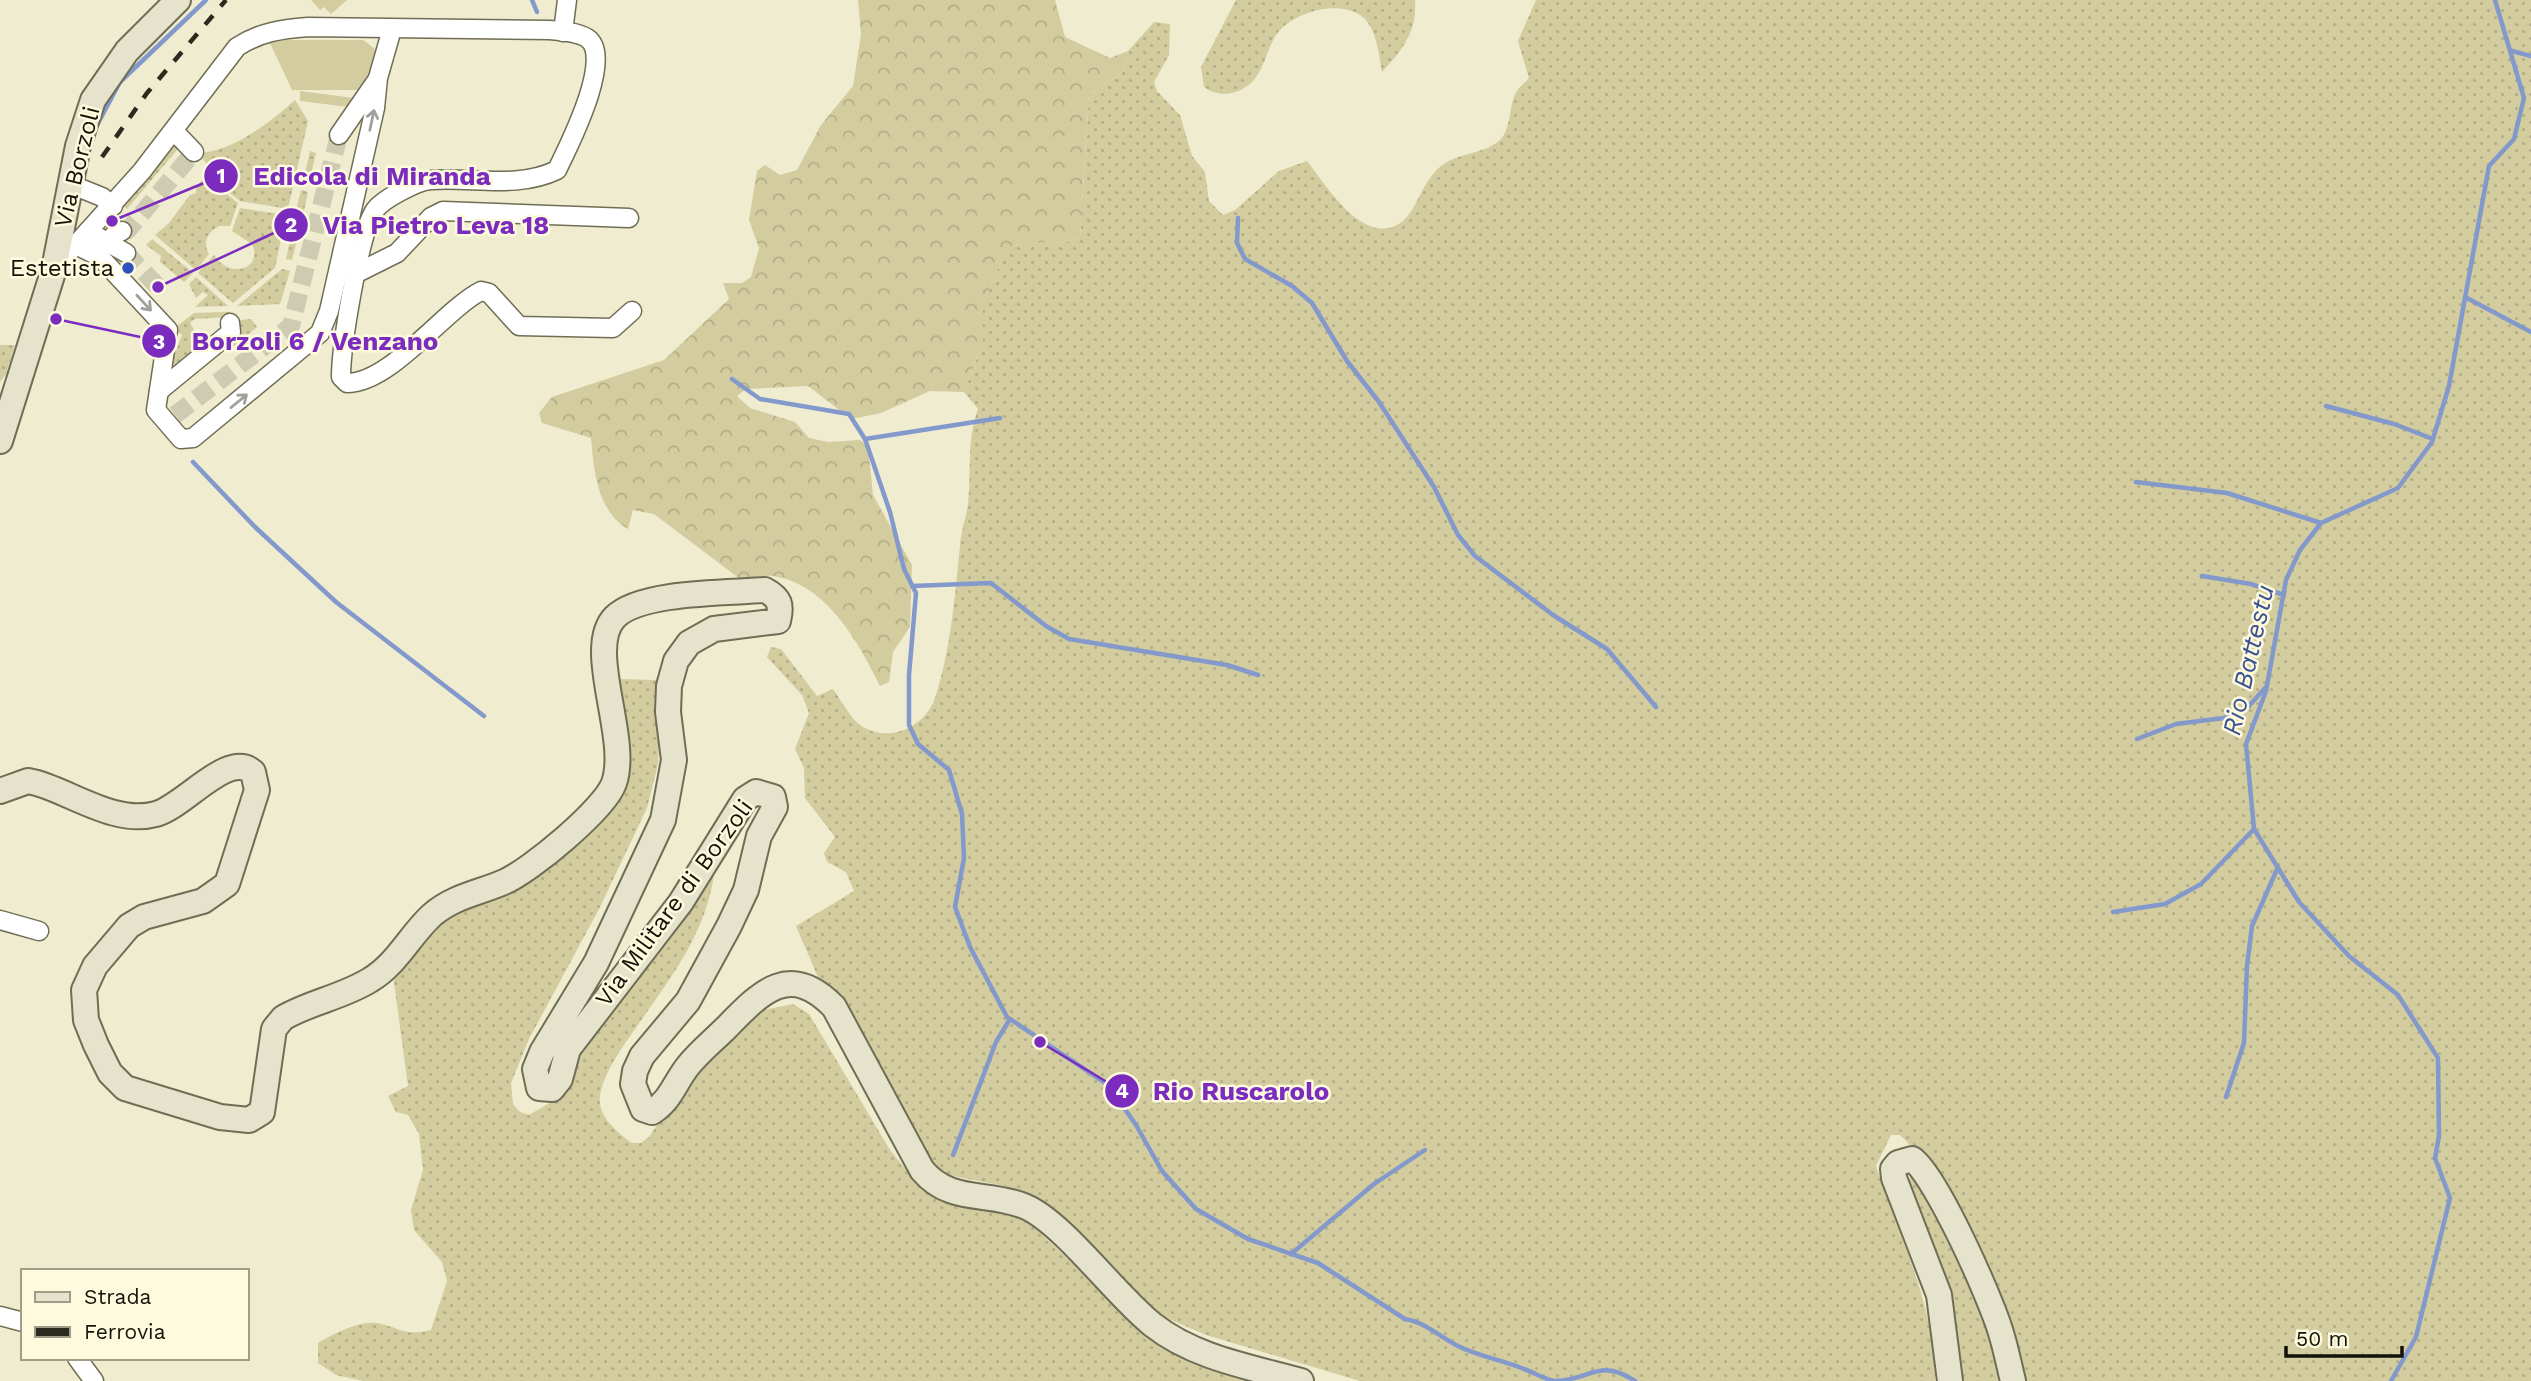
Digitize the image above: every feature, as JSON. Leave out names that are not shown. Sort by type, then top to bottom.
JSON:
[{"type":"street","name":"Via Borzoli","points":[[0,442],[6,400],[54,268],[82,129],[100,88],[127,51],[178,0]]},
{"type":"street","points":[[563,32],[567,0]]},
{"type":"street","points":[[54,268],[113,206],[237,47],[251,38],[281,29],[563,32],[586,37],[593,45],[595,80],[557,170],[540,179],[522,181],[427,180],[402,190],[375,210],[342,338],[341,377],[347,383],[356,383],[417,345],[481,291],[489,293],[519,326],[613,328],[632,311]]},
{"type":"street","points":[[74,244],[100,257],[168,330],[168,346],[156,410],[181,439],[193,438],[320,333],[329,311],[367,146],[378,78],[392,29]]},
{"type":"street","points":[[339,135],[378,78]]},
{"type":"street","points":[[174,131],[194,152]]},
{"type":"street","points":[[70,184],[102,197],[113,206]]},
{"type":"street","points":[[357,273],[397,253],[431,217],[443,211],[629,218]]},
{"type":"street","points":[[88,231],[120,243]]},
{"type":"street","points":[[158,394],[232,332],[230,323]]},
{"type":"street","points":[[158,394],[175,415]]},
{"type":"street","name":"Via Militare di Borzoli","points":[[0,791],[28,781],[100,809],[145,816],[178,805],[230,766],[243,765],[253,772],[257,790],[227,884],[203,901],[144,917],[129,926],[95,966],[84,990],[86,1020],[96,1045],[110,1073],[125,1088],[220,1117],[249,1120],[262,1112],[274,1029],[283,1018],[373,979],[396,959],[431,916],[463,895],[506,881],[554,847],[597,809],[614,784],[619,746],[604,654],[607,634],[614,618],[629,608],[656,600],[765,590],[776,596],[781,605],[778,621],[714,629],[690,643],[676,661],[669,686],[668,712],[674,760],[663,820],[596,962],[541,1052],[536,1069],[539,1088],[552,1089],[560,1079],[568,1049],[681,902],[745,799],[757,792],[766,794],[773,797],[775,807],[759,836],[746,890],[729,926],[688,1001],[642,1056],[635,1071],[633,1084],[643,1109],[652,1112],[663,1105],[688,1066],[767,989],[798,984],[819,992],[834,1007],[922,1170],[934,1185],[953,1192],[1024,1206],[1056,1229],[1120,1295],[1165,1332],[1224,1361],[1301,1381]]},
{"type":"street","points":[[0,920],[39,931]]},
{"type":"street","points":[[1950,1381],[1938,1295],[1894,1178],[1893,1169],[1898,1163],[1912,1159],[1923,1166],[1946,1207],[2001,1331],[2013,1381]]},
{"type":"street","points":[[0,1317],[21,1322]]},
{"type":"street","points":[[78,1360],[94,1381]]},
{"type":"green space","points":[[311,0],[347,0],[331,14],[324,7],[320,10]]},
{"type":"green space","points":[[858,0],[1055,0],[1065,37],[1110,58],[1128,51],[1123,72],[1089,95],[1080,237],[1060,243],[1026,242],[1006,249],[983,304],[983,343],[964,392],[930,391],[881,413],[851,419],[808,386],[746,389],[737,396],[750,408],[795,422],[809,438],[828,442],[860,440],[868,446],[873,495],[912,565],[910,627],[893,652],[889,682],[880,686],[851,634],[825,603],[810,591],[792,581],[773,576],[740,579],[654,514],[633,510],[628,529],[618,521],[603,501],[599,489],[591,438],[542,423],[539,413],[552,397],[664,360],[729,299],[723,283],[742,283],[751,277],[759,248],[749,220],[757,171],[765,165],[780,175],[797,170],[821,125],[853,86],[861,35]]},
{"type":"green space","points":[[1236,0],[1415,0],[1414,22],[1407,39],[1382,72],[1374,36],[1363,17],[1354,12],[1332,8],[1309,13],[1298,17],[1280,30],[1252,82],[1235,92],[1216,93],[1204,87],[1201,67]]},
{"type":"green space","points":[[1536,0],[2531,0],[2531,1381],[2020,1381],[1931,1166],[1900,1135],[1891,1135],[1876,1166],[1922,1298],[1929,1325],[1935,1381],[1360,1381],[1206,1335],[1162,1316],[1043,1208],[1005,1186],[936,1173],[817,975],[796,926],[854,891],[846,872],[827,862],[824,853],[835,837],[805,798],[804,768],[795,749],[809,713],[802,695],[767,657],[771,647],[781,649],[817,696],[833,689],[854,719],[873,732],[895,733],[905,729],[915,724],[930,708],[949,642],[968,504],[971,445],[978,409],[964,392],[983,343],[983,304],[1006,249],[1026,242],[1060,243],[1080,237],[1089,95],[1123,72],[1128,51],[1154,22],[1170,24],[1169,55],[1154,82],[1157,91],[1180,115],[1192,156],[1205,172],[1209,201],[1223,215],[1235,210],[1279,171],[1307,161],[1349,212],[1376,228],[1391,228],[1410,214],[1429,179],[1441,166],[1455,158],[1494,145],[1504,135],[1515,94],[1529,78],[1518,41]]},
{"type":"green space","points":[[285,40],[363,40],[375,49],[374,63],[359,90],[292,90],[270,43]]},
{"type":"green space","points":[[300,91],[354,98],[349,107],[300,101]]},
{"type":"green space","points":[[295,100],[308,121],[288,209],[240,201],[213,180],[217,175],[197,153],[223,148],[250,135]]},
{"type":"green space","points":[[176,139],[182,144],[127,209],[122,205]]},
{"type":"green space","points":[[310,151],[316,153],[309,183],[303,181]]},
{"type":"green space","points":[[205,176],[238,203],[230,226],[219,226],[209,234],[206,245],[209,254],[196,270],[155,235],[169,223],[190,195],[196,193],[196,188]]},
{"type":"green space","points":[[301,190],[308,192],[302,220],[294,219]]},
{"type":"green space","points":[[240,208],[286,215],[275,268],[233,303],[198,273],[214,255],[220,262],[235,269],[249,265],[253,260],[252,244],[232,231]]},
{"type":"green space","points":[[292,231],[299,232],[292,260],[286,259]]},
{"type":"green space","points":[[152,239],[193,273],[184,282],[160,262],[161,256],[146,245]]},
{"type":"green space","points":[[282,269],[290,271],[280,304],[237,306]]},
{"type":"green space","points":[[196,277],[228,306],[195,307],[208,295],[203,292],[196,298],[189,284]]},
{"type":"green space","points":[[229,312],[230,317],[195,319],[190,323],[205,350],[179,371],[172,361],[182,335],[175,328],[194,313]]},
{"type":"green space","points":[[251,319],[257,327],[228,351],[224,346],[241,331],[236,324],[241,320]]},
{"type":"green space","points":[[0,345],[15,345],[6,374],[0,382]]},
{"type":"green space","points":[[619,679],[656,680],[660,721],[658,764],[647,808],[599,909],[529,1039],[511,1083],[513,1104],[520,1112],[529,1115],[555,1100],[574,1061],[715,867],[705,912],[697,932],[664,988],[621,1050],[602,1087],[602,1110],[615,1129],[632,1143],[641,1143],[649,1137],[671,1104],[754,1012],[793,1004],[809,1014],[890,1150],[915,1181],[945,1198],[999,1208],[1034,1227],[1115,1303],[1273,1381],[363,1381],[336,1375],[318,1363],[318,1343],[354,1326],[376,1323],[408,1332],[431,1330],[447,1281],[442,1262],[414,1230],[411,1210],[423,1170],[419,1134],[408,1115],[396,1112],[388,1096],[408,1086],[393,975],[431,929],[622,790]]},
{"type":"green space","points":[[1911,1177],[1927,1196],[1955,1245],[1988,1330],[2001,1381],[1959,1381],[1906,1183]]},
{"type":"waterway","points":[[96,127],[120,82],[206,0]]},
{"type":"waterway","points":[[532,0],[537,12]]},
{"type":"waterway","name":"Rio Battestu","points":[[2391,1381],[2416,1337],[2450,1198],[2435,1158],[2439,1136],[2438,1058],[2398,995],[2349,956],[2299,902],[2254,829],[2246,744],[2266,691],[2286,580],[2300,550],[2321,523],[2398,488],[2432,442],[2449,386],[2489,166],[2514,139],[2524,98],[2495,0]]},
{"type":"waterway","points":[[2512,51],[2531,56]]},
{"type":"waterway","points":[[1238,218],[1237,243],[1245,259],[1292,286],[1312,303],[1347,361],[1379,402],[1434,487],[1458,535],[1475,556],[1553,615],[1607,649],[1656,707]]},
{"type":"waterway","points":[[2465,297],[2531,332]]},
{"type":"waterway","points":[[732,379],[760,399],[849,414],[865,439],[890,512],[904,569],[916,593],[909,675],[909,725],[918,744],[949,770],[962,814],[964,858],[955,907],[970,947],[1007,1017],[1108,1085],[1136,1125],[1162,1171],[1196,1209],[1248,1239],[1318,1263],[1405,1319],[1426,1326],[1466,1349],[1554,1381],[1577,1378],[1603,1370],[1622,1374],[1635,1381]]},
{"type":"waterway","points":[[2326,406],[2394,424],[2433,439]]},
{"type":"waterway","points":[[865,439],[1000,418]]},
{"type":"waterway","points":[[193,462],[255,527],[336,602],[484,716]]},
{"type":"waterway","points":[[2136,482],[2227,493],[2321,523]]},
{"type":"waterway","points":[[2202,576],[2251,584],[2284,595]]},
{"type":"waterway","points":[[912,586],[991,583],[1046,626],[1069,639],[1227,665],[1258,675]]},
{"type":"waterway","points":[[2137,739],[2176,724],[2224,718],[2249,706],[2265,688]]},
{"type":"waterway","points":[[2113,912],[2165,904],[2201,884],[2254,829]]},
{"type":"waterway","points":[[2226,1097],[2244,1043],[2247,966],[2252,926],[2278,867]]},
{"type":"waterway","points":[[953,1155],[996,1042],[1010,1019]]},
{"type":"waterway","points":[[1291,1254],[1374,1184],[1425,1150]]},
{"type":"tunnel","points":[[175,415],[291,326],[339,135]]},
{"type":"tunnel","points":[[122,231],[128,230],[194,152]]},
{"type":"tunnel","points":[[126,253],[160,289]]},
{"type":"railway","points":[[102,157],[147,93],[226,0]]},
{"type":"place","name":"Edicola di Miranda","points":[[112,221]]},
{"type":"place","name":"Estetista","points":[[128,268]]},
{"type":"place","name":"Via Pietro Leva 18","points":[[158,287]]},
{"type":"place","name":"Borzoli 6 / Venzano","points":[[56,319]]},
{"type":"place","name":"Rio Ruscarolo","points":[[1040,1042]]}]
